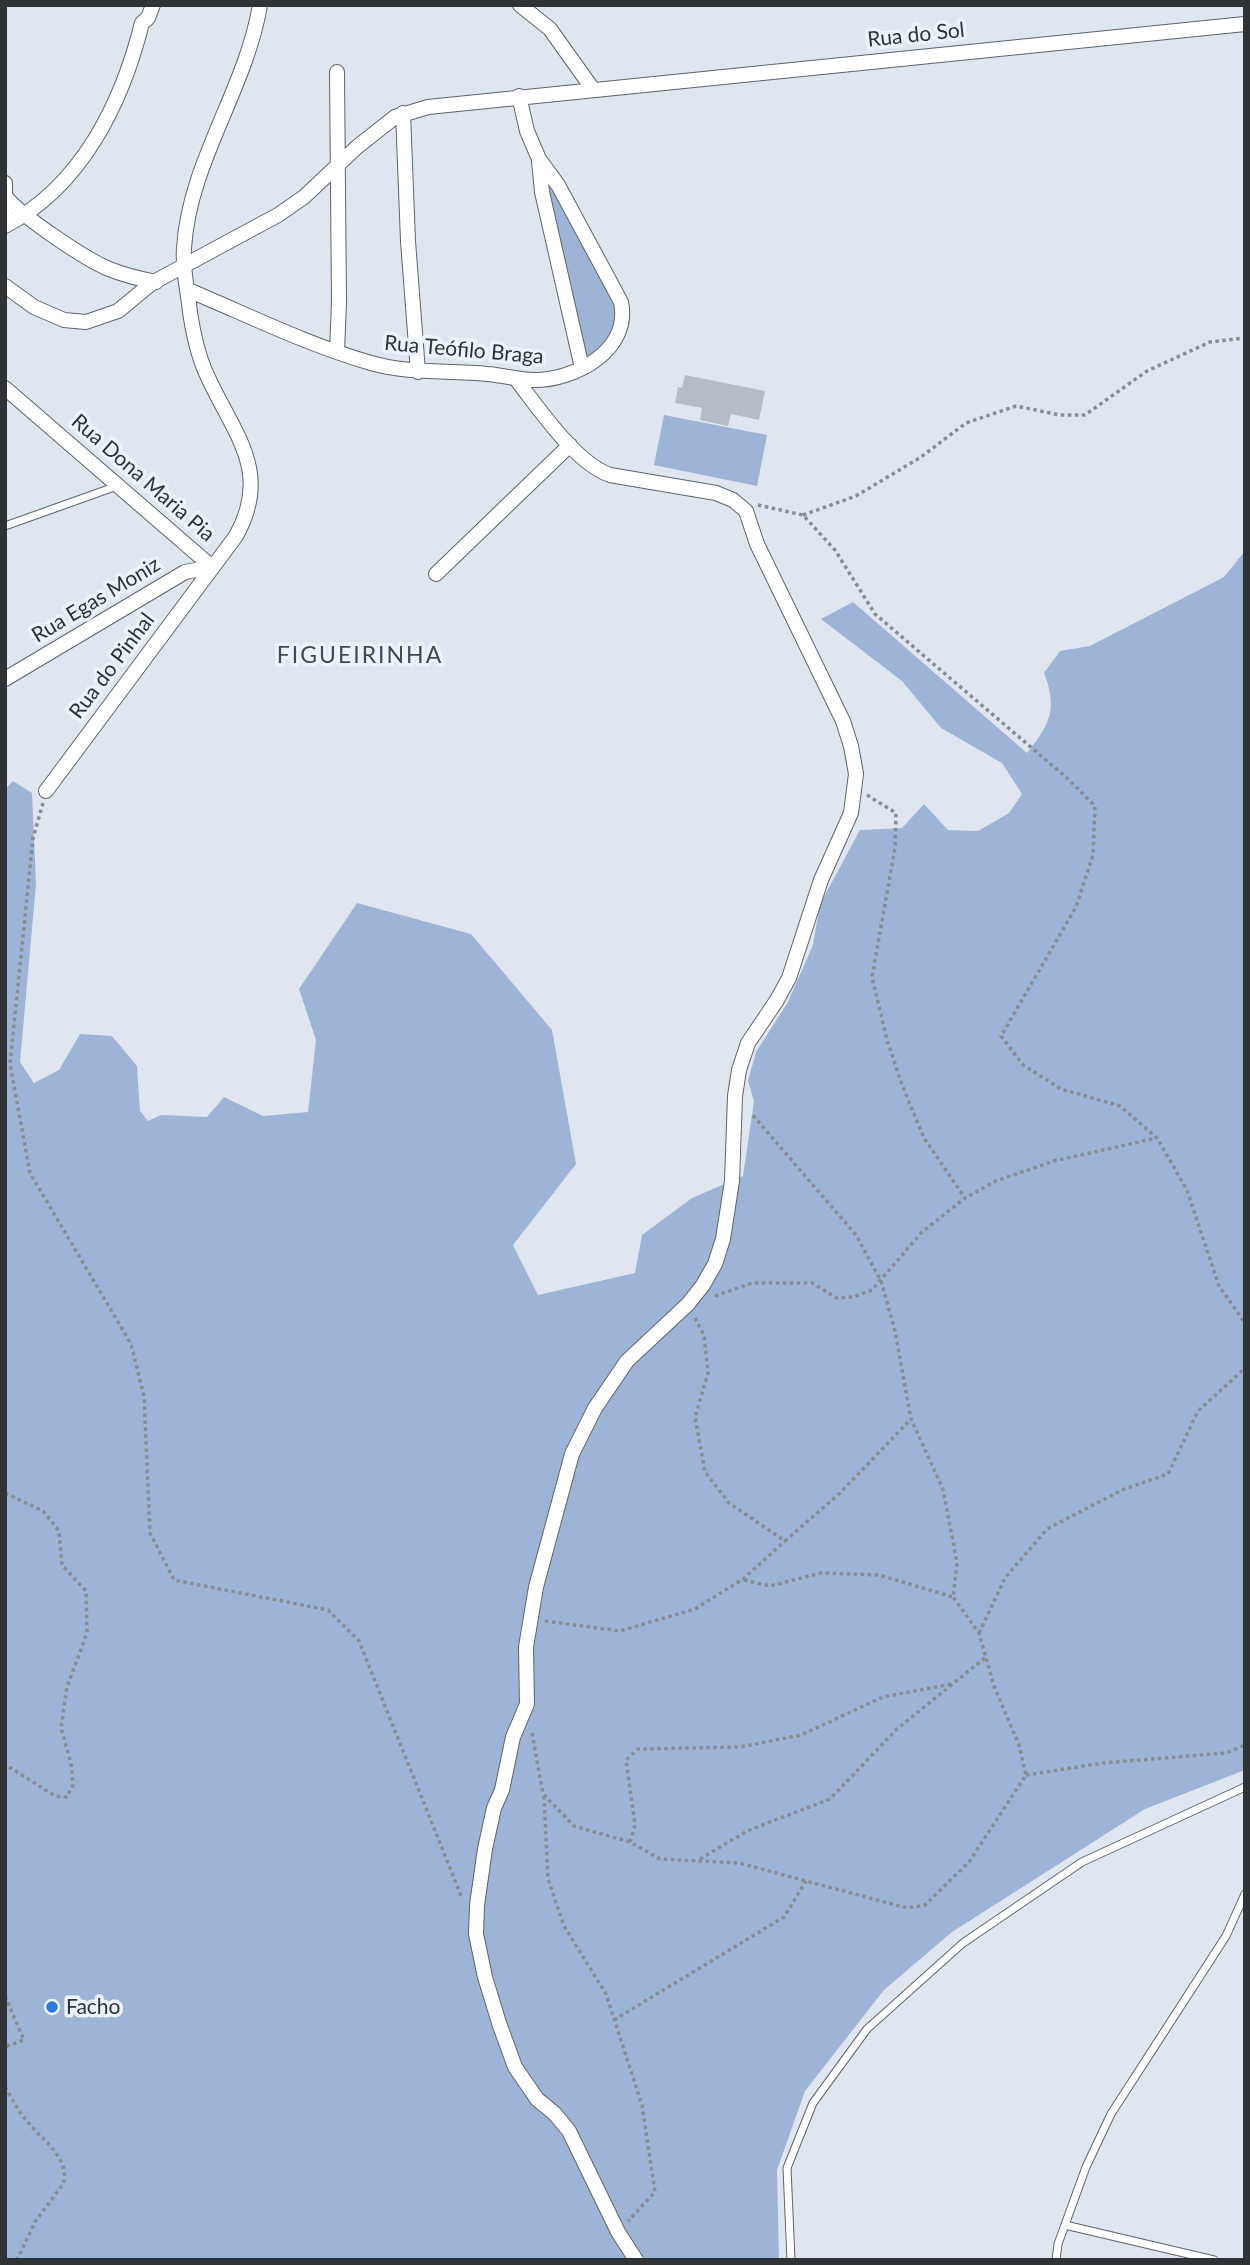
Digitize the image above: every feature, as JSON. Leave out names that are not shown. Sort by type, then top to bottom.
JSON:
[{"type":"street","points":[[5,226],[25,215],[46,198],[69,174],[102,130],[126,76],[142,23],[148,18],[153,5]]},
{"type":"street","name":"Rua Dona Maria Pia","points":[[5,388],[212,567],[244,521],[250,504],[251,474],[244,446],[201,360],[191,316],[183,251],[199,178],[251,45],[260,5]]},
{"type":"street","points":[[520,5],[550,29],[592,88]]},
{"type":"street","name":"Rua do Sol","points":[[403,113],[428,107],[592,88],[1245,24]]},
{"type":"street","points":[[337,72],[337,352]]},
{"type":"street","name":"Rua Teófilo Braga","points":[[188,290],[337,352],[395,369],[514,378],[553,378],[582,368],[600,357],[617,337],[623,319],[621,302],[558,185],[539,159],[527,131],[519,96]]},
{"type":"street","points":[[5,286],[43,313],[75,322],[97,319],[118,311],[156,282],[278,215],[312,191],[357,147],[403,113]]},
{"type":"street","points":[[403,113],[408,241],[418,372]]},
{"type":"street","name":"Rua Teófilo Braga","points":[[539,159],[542,192],[582,368]]},
{"type":"street","points":[[5,183],[5,216]]},
{"type":"street","points":[[6,197],[25,215],[98,264],[134,278],[156,282]]},
{"type":"street","points":[[514,378],[570,445],[587,463],[601,472],[716,493],[741,505],[746,511],[757,544],[843,721],[855,761],[856,788],[851,813],[814,899],[789,978],[748,1043],[743,1057],[735,1096],[733,1181],[723,1239],[715,1264],[692,1298],[627,1361],[594,1408],[572,1454],[536,1587],[526,1647],[527,1704],[513,1737],[502,1790],[494,1808],[477,1905],[476,1934],[485,1978],[515,2067],[537,2099],[555,2114],[569,2131],[618,2232],[636,2260]]},
{"type":"street","points":[[436,574],[570,445]]},
{"type":"street","name":"Rua Egas Moniz","points":[[5,678],[185,572],[212,567]]},
{"type":"street","name":"Rua do Pinhal","points":[[46,791],[212,567]]},
{"type":"lane","points":[[5,526],[119,485]]},
{"type":"lane","points":[[791,2260],[787,2168],[813,2103],[867,2029],[963,1943],[1082,1862],[1245,1787]]},
{"type":"lane","points":[[1055,2260],[1058,2244],[1086,2167],[1111,2114],[1226,1936],[1245,1894]]},
{"type":"lane","points":[[1065,2225],[1214,2260]]},
{"type":"path","points":[[741,505],[763,506],[803,515],[856,496],[921,457],[966,423],[1016,406],[1060,415],[1085,415],[1147,371],[1210,342],[1245,338]]},
{"type":"path","points":[[803,515],[835,550],[875,614],[1067,778],[1095,806],[1093,855],[1076,907],[1002,1036],[1023,1065],[1061,1089],[1120,1107],[1157,1138],[1187,1189],[1219,1286],[1245,1323]]},
{"type":"path","points":[[856,788],[897,813],[895,848],[872,977],[887,1040],[924,1138],[965,1198]]},
{"type":"path","points":[[46,791],[33,838],[10,1064],[22,1117],[30,1172],[131,1344],[144,1396],[150,1533],[174,1580],[328,1611],[359,1641],[466,1908]]},
{"type":"path","points":[[735,1096],[856,1235],[881,1282],[895,1331],[911,1419],[943,1489],[957,1563],[953,1597]]},
{"type":"path","points":[[785,1541],[729,1503],[705,1472],[695,1418],[708,1373],[704,1335],[692,1298],[715,1296],[752,1283],[812,1283],[837,1298],[853,1297],[872,1290],[881,1282],[922,1232],[965,1198],[996,1181],[1054,1161],[1157,1138]]},
{"type":"path","points":[[979,1633],[1005,1578],[1047,1529],[1122,1490],[1168,1474],[1198,1411],[1245,1368]]},
{"type":"path","points":[[530,1619],[621,1631],[695,1609],[743,1579],[840,1493],[911,1419]]},
{"type":"path","points":[[5,1493],[43,1511],[59,1531],[62,1565],[86,1591],[87,1633],[67,1686],[61,1728],[71,1763],[73,1785],[67,1797],[55,1796],[11,1768],[5,1768]]},
{"type":"path","points":[[544,1794],[574,1826],[631,1842],[660,1859],[739,1863],[907,1908],[925,1905],[969,1862],[1026,1775],[1019,1745],[994,1686],[979,1633],[953,1597],[879,1575],[821,1573],[770,1586],[743,1579]]},
{"type":"path","points":[[698,1861],[747,1830],[830,1799],[897,1728],[986,1657]]},
{"type":"path","points":[[631,1842],[635,1825],[626,1760],[638,1749],[740,1747],[801,1735],[883,1698],[952,1684]]},
{"type":"path","points":[[527,1704],[544,1794],[548,1879],[564,1926],[606,1994],[642,2105],[655,2192],[618,2232]]},
{"type":"path","points":[[1026,1775],[1103,1763],[1226,1753],[1245,1745]]},
{"type":"path","points":[[614,2020],[784,1917],[806,1881]]},
{"type":"path","points":[[5,1996],[24,2039],[7,2044]]},
{"type":"path","points":[[5,2087],[24,2119],[61,2162],[66,2177],[35,2222],[17,2260]]},
{"type":"shaded area","points":[[539,159],[623,319],[582,368]]},
{"type":"shaded area","points":[[664,415],[767,435],[757,486],[654,465]]},
{"type":"shaded area","points":[[1245,551],[1245,1770],[1145,1809],[952,1932],[884,1990],[805,2091],[777,2170],[779,2260],[5,2260],[5,789],[13,781],[32,793],[36,884],[20,1062],[34,1083],[59,1070],[80,1034],[112,1036],[137,1066],[140,1111],[148,1121],[161,1115],[207,1117],[224,1097],[263,1116],[308,1112],[316,1040],[299,989],[357,903],[471,934],[552,1030],[576,1164],[513,1245],[538,1295],[635,1273],[642,1235],[692,1198],[743,1176],[754,1101],[748,1081],[756,1052],[788,1002],[813,945],[820,904],[860,830],[902,828],[924,804],[948,830],[978,831],[1009,813],[1022,794],[1002,763],[941,728],[902,681],[821,619],[853,602],[1027,753],[1049,716],[1050,697],[1044,673],[1060,651],[1090,646],[1224,577]]},
{"type":"building","points":[[685,375],[765,391],[759,420],[731,414],[728,426],[700,420],[702,408],[675,403],[678,387],[682,388]]},
{"type":"place","name":"Facho","points":[[52,2007]]},
{"type":"district","name":"FIGUEIRINHA","points":[[360,656]]}]
